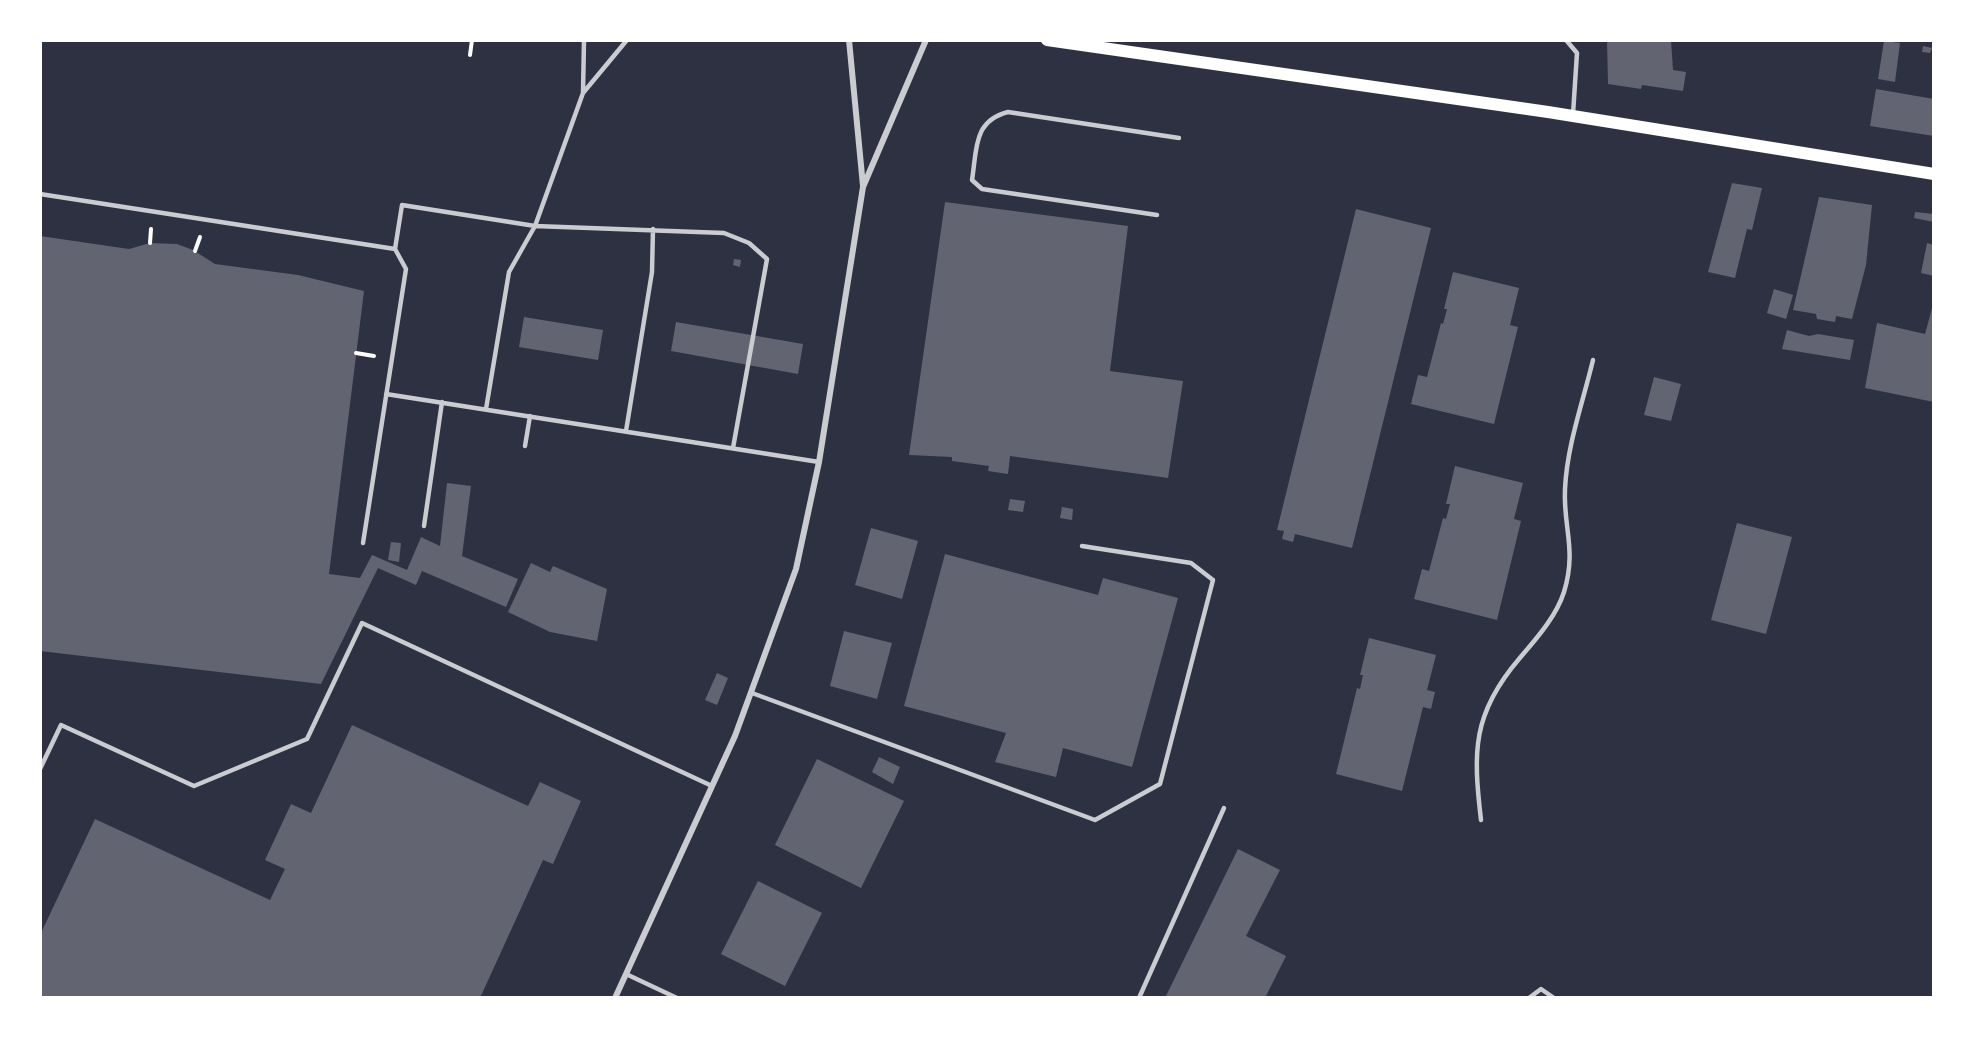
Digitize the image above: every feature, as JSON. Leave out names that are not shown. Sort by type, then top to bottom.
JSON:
[{"type":"main road","points":[[1047,40],[1573,116],[1934,174]]},
{"type":"street","points":[[849,40],[863,187]]},
{"type":"street","points":[[615,998],[752,693],[796,569],[819,462],[863,187],[926,40]]},
{"type":"lane","points":[[486,409],[509,272],[535,226],[583,93],[584,40]]},
{"type":"lane","points":[[583,93],[627,40]]},
{"type":"lane","points":[[1566,40],[1577,53],[1573,116]]},
{"type":"lane","points":[[1158,215],[982,189],[972,180],[981,129],[994,116],[1008,112],[1179,138]]},
{"type":"lane","points":[[40,194],[395,249]]},
{"type":"lane","points":[[363,543],[406,269],[395,249],[402,205],[535,226],[724,233],[749,243],[767,259],[733,448]]},
{"type":"lane","points":[[626,431],[652,272],[653,230]]},
{"type":"lane","points":[[1481,820],[1474,768],[1480,731],[1489,700],[1506,674],[1543,630],[1563,594],[1571,562],[1564,491],[1568,461],[1593,360]]},
{"type":"lane","points":[[386,394],[819,462]]},
{"type":"lane","points":[[424,526],[442,402]]},
{"type":"lane","points":[[525,446],[530,416]]},
{"type":"lane","points":[[752,693],[1095,820],[1160,784],[1213,580],[1191,563],[1082,546]]},
{"type":"lane","points":[[40,769],[61,724],[194,786],[307,739],[362,623],[712,786]]},
{"type":"lane","points":[[1139,998],[1224,808]]},
{"type":"lane","points":[[626,974],[677,998]]},
{"type":"lane","points":[[1529,998],[1541,989],[1554,998]]},
{"type":"path","points":[[470,55],[472,40]]},
{"type":"building","points":[[1607,40],[1671,40],[1673,70],[1686,72],[1683,91],[1642,85],[1641,89],[1608,84]]},
{"type":"building","points":[[1884,41],[1900,43],[1895,82],[1878,79]]},
{"type":"building","points":[[1923,46],[1932,48],[1930,53],[1922,52]]},
{"type":"building","points":[[1876,89],[1934,99],[1934,136],[1870,126]]},
{"type":"building","points":[[1732,183],[1762,188],[1752,230],[1747,229],[1735,278],[1708,272]]},
{"type":"building","points":[[1819,197],[1872,205],[1866,265],[1852,319],[1836,316],[1835,322],[1817,319],[1816,314],[1793,310]]},
{"type":"building","points":[[945,202],[1128,226],[1110,371],[1183,381],[1168,478],[1010,456],[1008,474],[988,471],[989,466],[952,461],[952,457],[909,455]]},
{"type":"building","points":[[1356,209],[1431,228],[1352,548],[1295,534],[1293,542],[1282,539],[1284,531],[1277,530]]},
{"type":"building","points":[[1915,212],[1934,214],[1934,222],[1914,218]]},
{"type":"building","points":[[40,236],[129,249],[150,243],[177,244],[193,250],[215,264],[298,275],[364,291],[329,574],[360,578],[372,555],[407,570],[421,537],[440,546],[447,483],[471,486],[462,556],[518,579],[506,607],[422,571],[416,585],[378,568],[321,684],[40,651]]},
{"type":"building","points":[[1927,243],[1934,245],[1934,276],[1921,273]]},
{"type":"building","points":[[734,259],[741,260],[740,267],[733,265]]},
{"type":"building","points":[[1453,272],[1519,288],[1510,325],[1518,327],[1494,424],[1411,404],[1418,375],[1427,377],[1441,323],[1443,324],[1447,309],[1444,309]]},
{"type":"building","points":[[1774,289],[1793,295],[1786,319],[1767,313]]},
{"type":"building","points":[[1934,301],[1934,402],[1865,388],[1877,323],[1925,334]]},
{"type":"building","points":[[524,317],[603,330],[598,360],[519,347]]},
{"type":"building","points":[[676,322],[803,344],[798,374],[671,351]]},
{"type":"building","points":[[1787,330],[1809,336],[1818,334],[1854,340],[1850,360],[1782,349]]},
{"type":"building","points":[[1654,377],[1681,384],[1671,421],[1644,415]]},
{"type":"building","points":[[1455,466],[1523,483],[1514,519],[1521,521],[1497,620],[1414,599],[1422,569],[1429,571],[1443,518],[1446,519],[1450,504],[1446,504]]},
{"type":"building","points":[[1010,499],[1025,501],[1023,512],[1008,510]]},
{"type":"building","points":[[1062,507],[1073,509],[1072,520],[1060,518]]},
{"type":"building","points":[[1737,523],[1792,537],[1766,634],[1711,620]]},
{"type":"building","points":[[871,528],[918,541],[902,599],[855,585]]},
{"type":"building","points":[[391,542],[401,543],[399,562],[388,560]]},
{"type":"building","points":[[945,554],[1098,595],[1103,578],[1178,598],[1132,767],[1063,748],[1056,777],[995,762],[1006,733],[904,706]]},
{"type":"building","points":[[531,563],[550,572],[553,566],[607,589],[597,641],[550,632],[508,612]]},
{"type":"building","points":[[844,631],[892,643],[877,699],[830,686]]},
{"type":"building","points":[[1369,638],[1436,655],[1427,690],[1435,692],[1431,709],[1423,707],[1402,791],[1336,774],[1357,688],[1360,689],[1363,675],[1360,675]]},
{"type":"building","points":[[717,673],[728,678],[717,705],[705,700]]},
{"type":"building","points":[[352,725],[528,806],[540,782],[581,801],[553,864],[543,860],[480,998],[40,998],[40,935],[95,819],[270,900],[285,869],[265,860],[291,804],[311,813]]},
{"type":"building","points":[[879,757],[900,767],[893,784],[872,772]]},
{"type":"building","points":[[817,759],[904,801],[861,888],[775,845]]},
{"type":"building","points":[[1238,849],[1280,870],[1246,936],[1286,956],[1265,998],[1165,998]]},
{"type":"building","points":[[758,881],[822,913],[785,986],[721,954]]}]
